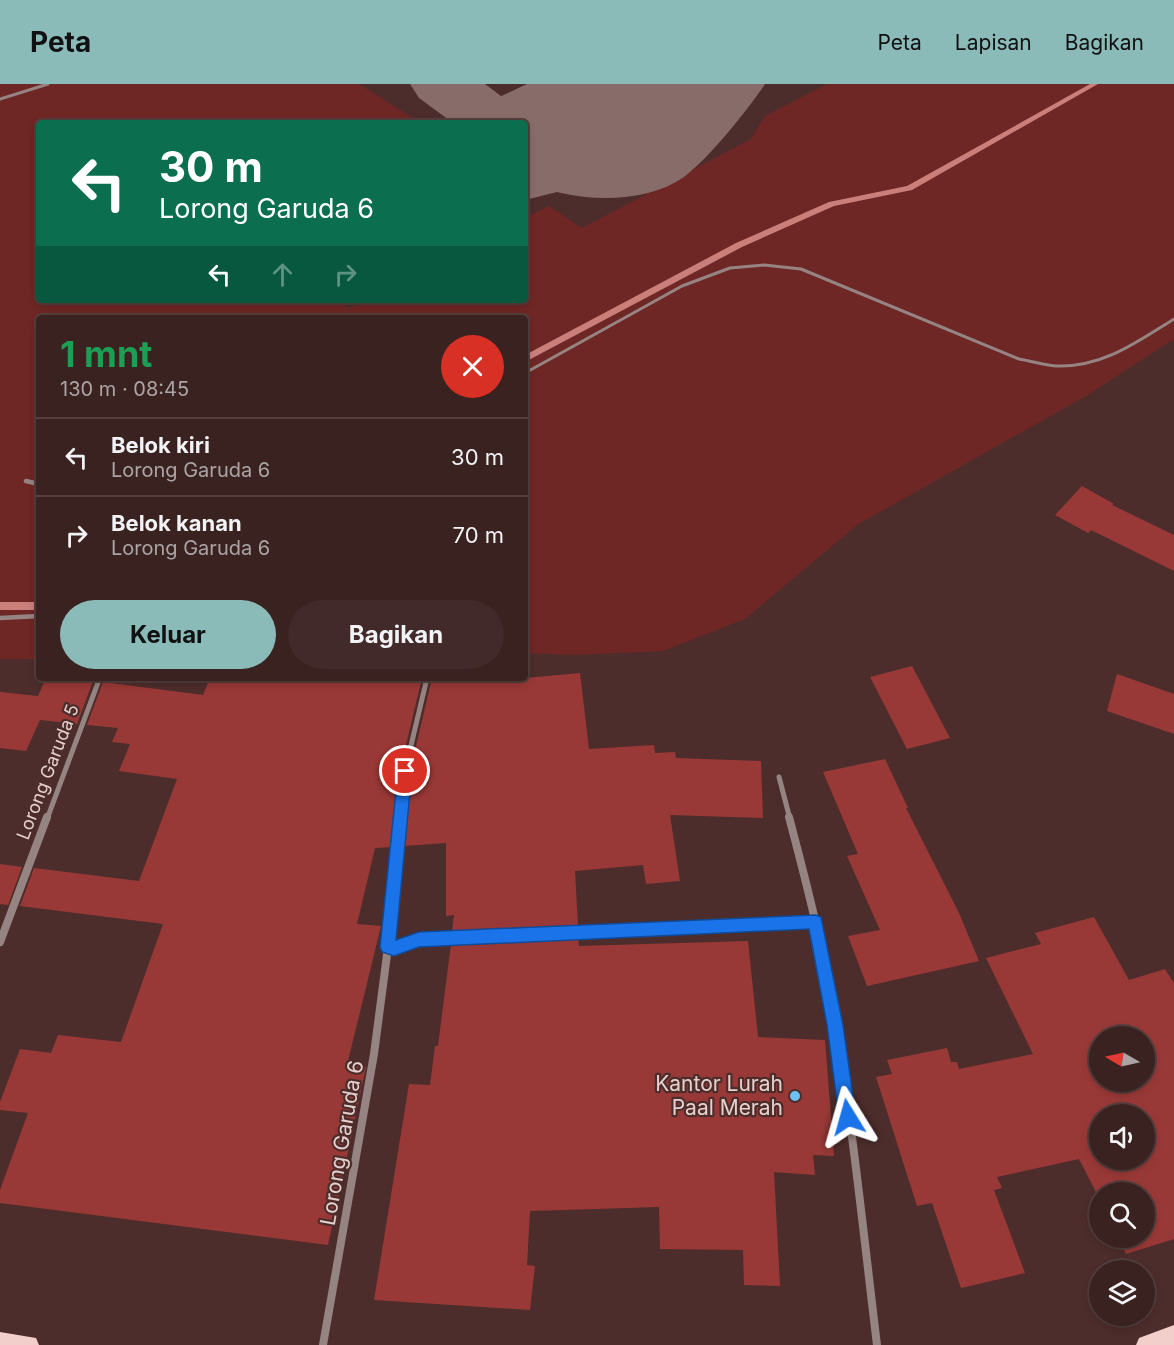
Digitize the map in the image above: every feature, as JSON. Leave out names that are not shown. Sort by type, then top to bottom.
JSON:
[{"type":"main road","points":[[1146,1345],[1174,1335]]},
{"type":"main road","points":[[0,1342],[29,1345]]},
{"type":"street","name":"Lorong Garuda 5","points":[[0,942],[99,681]]},
{"type":"street","name":"Lorong Garuda 6","points":[[323,1345],[374,1054],[388,947],[405,771],[426,681]]},
{"type":"street","points":[[779,777],[816,922],[836,1037],[861,1209],[876,1345]]},
{"type":"street","points":[[388,947],[394,948],[419,939],[816,922]]},
{"type":"lane","points":[[0,99],[48,84]]},
{"type":"lane","points":[[528,371],[682,286],[730,268],[764,265],[801,269],[1019,359],[1055,366],[1090,364],[1119,353],[1174,319]]},
{"type":"lane","points":[[26,481],[36,483]]},
{"type":"lane","points":[[0,618],[36,616]]},
{"type":"shaded area","points":[[0,84],[359,84],[416,120],[36,120],[36,303],[342,303],[349,308],[359,303],[528,303],[528,216],[549,206],[582,228],[751,139],[765,116],[827,84],[1174,84],[1174,339],[1086,396],[857,525],[745,619],[663,651],[576,655],[528,653],[528,315],[36,315],[36,659],[0,659]]},
{"type":"building","points":[[1082,486],[1114,504],[1112,505],[1174,535],[1174,571],[1091,530],[1088,533],[1055,515]]},
{"type":"building","points":[[912,666],[950,738],[907,749],[870,677]]},
{"type":"building","points":[[580,673],[589,749],[654,745],[655,753],[675,752],[676,758],[761,761],[763,818],[670,815],[680,881],[646,884],[643,865],[575,871],[578,926],[452,932],[454,915],[446,916],[446,843],[404,846],[410,772],[431,681],[528,681],[528,678]]},
{"type":"building","points":[[1117,674],[1174,694],[1174,734],[1107,711]]},
{"type":"building","points":[[45,681],[93,681],[77,724],[40,720],[26,751],[0,748],[0,692],[38,696]]},
{"type":"building","points":[[209,681],[421,681],[400,770],[392,847],[375,848],[357,924],[381,926],[347,1065],[366,1067],[328,1245],[0,1203],[0,1190],[28,1113],[0,1110],[0,1102],[20,1049],[51,1053],[58,1035],[121,1042],[163,924],[20,906],[34,868],[139,881],[177,779],[119,771],[130,744],[112,742],[118,728],[87,725],[103,682],[203,695]]},
{"type":"building","points":[[885,759],[908,808],[906,808],[959,913],[979,961],[867,986],[848,936],[880,930],[847,856],[858,854],[823,772]]},
{"type":"building","points":[[0,864],[22,867],[8,905],[0,904]]},
{"type":"building","points":[[1094,917],[1129,980],[1165,969],[1174,983],[1174,1239],[1155,1245],[1155,1182],[1091,1182],[1079,1159],[997,1177],[1002,1188],[994,1190],[1025,1273],[961,1288],[932,1203],[917,1206],[876,1077],[892,1074],[887,1060],[947,1048],[951,1062],[957,1062],[959,1069],[1033,1054],[986,958],[1041,944],[1035,933]]},
{"type":"building","points":[[578,938],[579,946],[748,941],[758,1037],[825,1040],[834,1156],[813,1155],[815,1175],[774,1172],[780,1286],[744,1285],[743,1250],[660,1249],[659,1207],[530,1211],[527,1265],[535,1266],[530,1310],[374,1300],[409,1084],[430,1085],[435,1046],[438,1046],[451,944]]},
{"type":"building","points":[[1123,1248],[1145,1248],[1126,1254]]},
{"type":"waterway","points":[[528,357],[739,245],[832,204],[909,188],[1095,84]]},
{"type":"waterway","points":[[0,606],[36,606]]},
{"type":"taxiway","points":[[442,84],[492,120]]},
{"type":"taxiway","points":[[524,120],[535,107],[559,95],[583,91],[643,91],[666,84]]},
{"type":"taxiway","points":[[528,151],[553,167],[571,173],[590,177],[627,176],[659,162],[678,145],[733,84]]},
{"type":"runway","points":[[528,148],[659,84]]},
{"type":"place","name":"Kantor Lurah Paal Merah","points":[[795,1096]]},
{"type":"route","points":[[405,771],[388,947],[394,948],[419,939],[816,922],[835,1025],[848,1117]]}]
